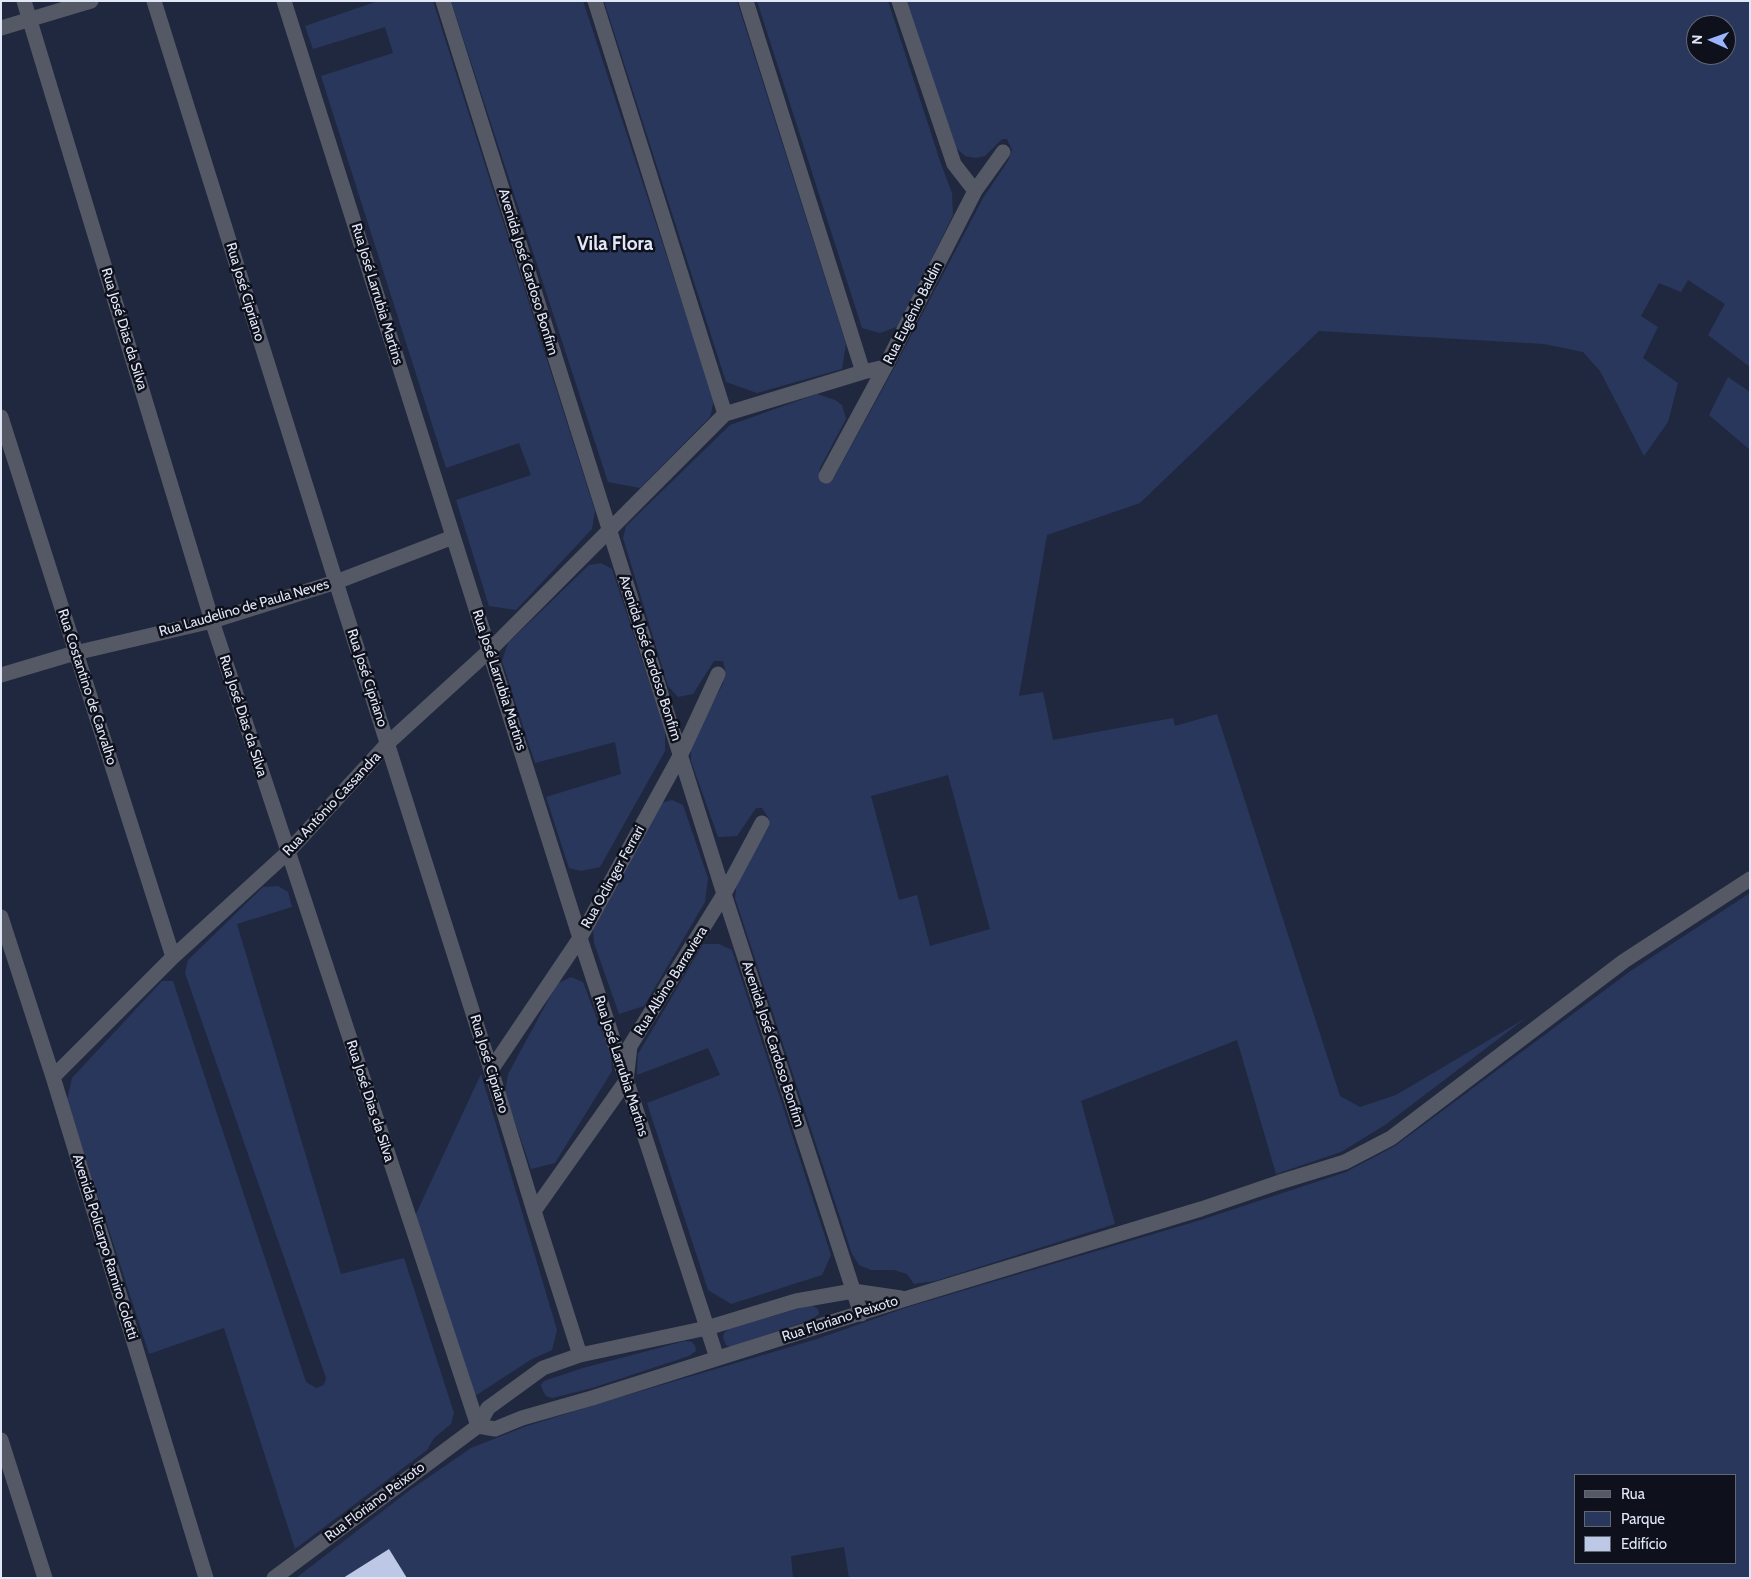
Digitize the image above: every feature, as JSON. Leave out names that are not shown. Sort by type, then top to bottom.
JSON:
[{"type":"street","name":"Rua José Dias da Silva","points":[[24,1],[212,621],[287,853],[478,1426]]},
{"type":"street","points":[[1,28],[91,1]]},
{"type":"street","name":"Rua José Cipriano","points":[[154,1],[336,582],[492,1070],[534,1212],[580,1355]]},
{"type":"street","name":"Rua José Larrubia Martins","points":[[284,1],[580,938],[717,1358]]},
{"type":"street","name":"Avenida José Cardoso Bonfim","points":[[443,1],[724,894],[861,1314]]},
{"type":"street","points":[[595,1],[725,414],[885,367]]},
{"type":"street","points":[[746,1],[863,372]]},
{"type":"street","points":[[899,1],[954,164],[974,191]]},
{"type":"street","name":"Rua Eugênio Baldin","points":[[826,476],[885,367],[974,191],[1003,152]]},
{"type":"street","name":"Rua Antônio Cassandra","points":[[53,1077],[174,957],[287,853],[388,744],[490,650],[725,414]]},
{"type":"street","name":"Rua Costantino de Carvalho","points":[[1,417],[75,653],[174,957]]},
{"type":"street","name":"Rua Laudelino de Paula Neves","points":[[1,675],[75,653],[212,621],[336,582],[453,538]]},
{"type":"street","name":"Rua Oclinger Ferrari","points":[[492,1070],[580,938],[681,754],[718,674]]},
{"type":"street","name":"Rua Albino Barraviera","points":[[534,1212],[626,1081],[630,1046],[724,894],[762,823]]},
{"type":"street","points":[[905,1299],[1182,1215],[1344,1162],[1391,1138],[1624,962],[1750,879]]},
{"type":"street","name":"Avenida Policarpo Ramiro Coletti","points":[[1,916],[53,1077],[206,1578]]},
{"type":"street","name":"Rua Floriano Peixoto","points":[[274,1578],[478,1426],[488,1408],[543,1368],[580,1355],[707,1328],[796,1302],[853,1291],[905,1299]]},
{"type":"street","name":"Rua Floriano Peixoto","points":[[478,1426],[495,1429],[522,1418],[592,1398],[905,1299]]},
{"type":"street","points":[[1,1440],[45,1578]]},
{"type":"green space","points":[[378,1],[433,1],[595,511],[592,529],[516,610],[489,606],[456,500],[531,475],[519,443],[446,468],[321,76],[393,53],[385,27],[313,49],[305,26]]},
{"type":"green space","points":[[451,1],[583,1],[714,400],[710,417],[640,488],[608,482]]},
{"type":"green space","points":[[604,1],[737,1],[846,344],[842,369],[757,393],[726,382]]},
{"type":"green space","points":[[757,1],[888,1],[952,193],[953,215],[899,326],[880,333],[862,328]]},
{"type":"green space","points":[[906,1],[1750,1],[1750,367],[1708,335],[1725,304],[1688,280],[1681,292],[1659,283],[1641,316],[1658,327],[1643,358],[1678,383],[1668,422],[1644,456],[1600,371],[1583,352],[1544,344],[1319,331],[1140,503],[1047,535],[1019,696],[1043,692],[1053,740],[1173,718],[1175,726],[1217,714],[1340,1096],[1360,1107],[1396,1095],[1526,1018],[1385,1125],[1341,1152],[1276,1174],[1237,1040],[1081,1101],[1115,1224],[935,1281],[914,1284],[907,1274],[894,1270],[871,1270],[859,1265],[852,1254],[735,898],[737,881],[769,827],[769,819],[762,808],[756,808],[737,836],[718,837],[691,761],[691,742],[723,684],[725,669],[723,661],[714,661],[693,694],[678,697],[668,686],[623,538],[626,526],[730,425],[817,394],[835,400],[842,405],[846,419],[820,468],[819,476],[827,481],[833,479],[893,370],[983,198],[1008,161],[1012,150],[1007,139],[1002,139],[985,156],[976,158],[965,156],[956,148]],"holes":[[[948,775],[990,929],[930,946],[917,895],[899,900],[871,796]]]},
{"type":"green space","points":[[1728,377],[1750,392],[1750,450],[1709,415]]},
{"type":"green space","points":[[601,563],[612,569],[665,730],[665,751],[600,867],[581,871],[569,868],[546,797],[621,774],[615,742],[535,763],[502,661],[508,643],[589,565]]},
{"type":"green space","points":[[672,800],[683,805],[708,878],[705,902],[644,1006],[619,1014],[594,943],[593,929],[661,803]]},
{"type":"green space","points":[[278,886],[288,892],[292,907],[237,924],[341,1274],[404,1258],[454,1413],[451,1424],[434,1438],[427,1450],[295,1549],[224,1328],[149,1354],[67,1100],[72,1078],[162,981],[173,981],[306,1382],[316,1388],[324,1385],[326,1378],[185,973],[188,960],[263,887]]},
{"type":"green space","points":[[1750,893],[1750,1578],[849,1578],[844,1547],[791,1556],[793,1578],[407,1578],[389,1549],[343,1578],[296,1578],[410,1490],[471,1448],[524,1427],[817,1339],[908,1307],[1204,1219],[1346,1172],[1395,1146],[1632,970]]},
{"type":"green space","points":[[703,944],[719,944],[732,950],[831,1255],[822,1275],[731,1304],[708,1290],[647,1103],[720,1075],[708,1048],[637,1075],[638,1054]]},
{"type":"green space","points":[[571,977],[583,982],[611,1056],[612,1071],[555,1163],[531,1169],[505,1093],[508,1074],[557,984]]},
{"type":"green space","points":[[481,1074],[557,1330],[552,1350],[532,1359],[475,1396],[409,1229]]},
{"type":"green space","points":[[807,1306],[813,1306],[818,1309],[819,1314],[813,1319],[730,1347],[726,1345],[723,1338],[724,1333],[729,1329]]},
{"type":"green space","points":[[685,1341],[692,1342],[695,1346],[696,1351],[689,1356],[592,1388],[552,1398],[546,1396],[541,1385],[544,1381],[583,1368]]},
{"type":"building","points":[[389,1549],[407,1578],[343,1578]]},
{"type":"district","name":"Vila Flora","points":[[615,244]]}]
